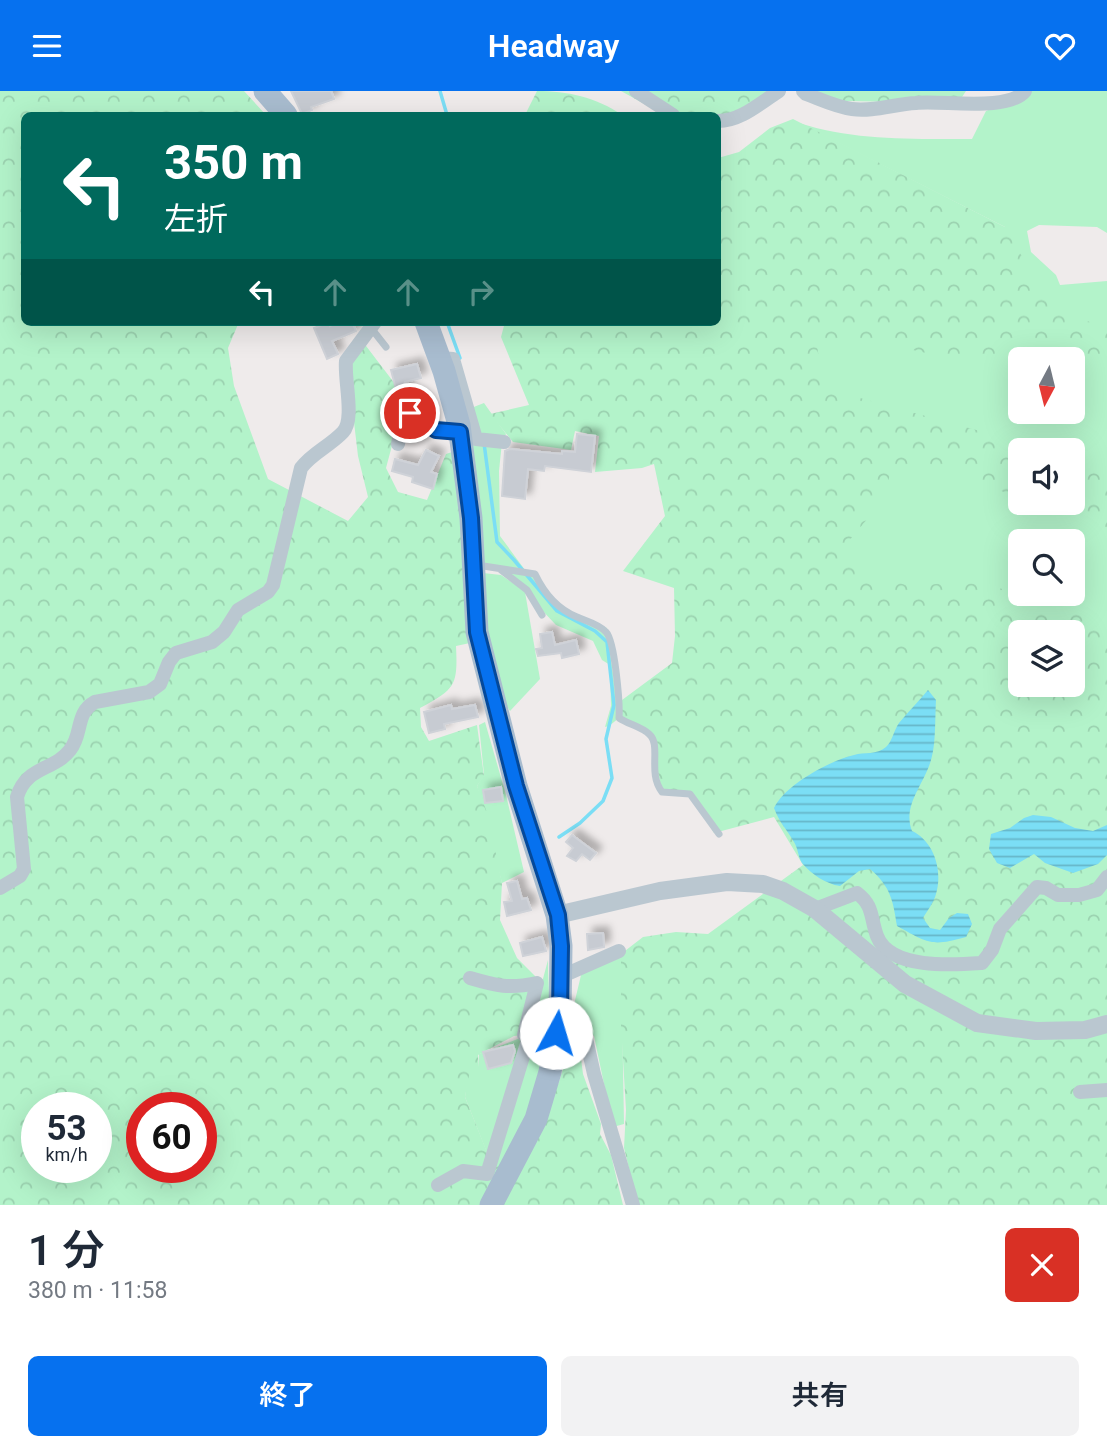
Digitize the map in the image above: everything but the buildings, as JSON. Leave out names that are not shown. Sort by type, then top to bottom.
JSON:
[{"type":"main road","points":[[265,91],[283,112]]},
{"type":"main road","points":[[427,326],[474,437],[471,518],[477,632],[516,786],[558,915],[560,1014],[550,1072],[527,1097],[536,1119],[491,1205]]},
{"type":"street","points":[[636,91],[668,112]]},
{"type":"street","points":[[721,121],[729,121],[743,115],[779,91]]},
{"type":"street","points":[[803,91],[851,110],[914,103],[998,102],[1021,96],[1026,91]]},
{"type":"street","points":[[0,888],[20,876],[24,869],[17,797],[20,786],[28,777],[69,752],[87,706],[95,702],[149,692],[160,684],[176,653],[212,642],[224,632],[238,610],[256,601],[273,585],[301,468],[308,459],[345,430],[349,419],[346,361],[371,326]]},
{"type":"street","points":[[398,444],[404,413],[410,413],[436,430],[504,442]]},
{"type":"street","points":[[815,909],[857,893],[868,902],[878,939],[888,950],[910,961],[951,965],[982,963],[992,950],[1000,929],[1037,887],[1046,888],[1058,895],[1079,895],[1097,890],[1107,877]]},
{"type":"street","points":[[558,915],[660,891],[727,882],[763,884],[783,891],[815,909],[905,983],[977,1023],[1036,1031],[1085,1030],[1107,1024]]},
{"type":"street","points":[[560,977],[619,951]]},
{"type":"street","points":[[439,1185],[463,1171],[487,1174],[527,1097],[529,1038],[524,1035],[537,983],[515,988],[500,987],[470,978]]},
{"type":"street","points":[[560,1014],[580,1027],[587,1043],[633,1205]]},
{"type":"street","points":[[1080,1091],[1107,1090]]},
{"type":"lane","points":[[373,326],[386,347]]},
{"type":"lane","points":[[473,564],[535,574],[556,604],[573,616],[606,631],[611,640],[620,704],[619,718],[651,735],[656,746],[653,763],[656,785],[662,792],[690,794],[719,834]]},
{"type":"lane","points":[[499,568],[527,590],[542,615]]},
{"type":"green space","points":[[0,91],[244,91],[263,112],[21,112],[21,326],[237,326],[228,348],[234,386],[268,479],[348,521],[368,497],[358,456],[347,363],[363,342],[405,397],[386,468],[398,492],[427,500],[446,454],[452,452],[461,497],[470,643],[456,646],[456,670],[452,685],[441,696],[420,708],[421,727],[429,741],[477,725],[484,776],[477,786],[488,815],[502,883],[500,920],[517,958],[536,977],[524,1035],[514,1036],[478,1055],[478,1069],[470,1070],[465,1097],[491,1162],[523,1156],[559,1082],[571,1042],[580,1051],[583,1074],[601,1124],[600,1134],[611,1155],[623,1205],[0,1205]]},
{"type":"green space","points":[[537,91],[581,96],[617,112],[526,112]]},
{"type":"green space","points":[[621,91],[785,91],[721,123],[721,112],[659,112]]},
{"type":"green space","points":[[805,91],[966,91],[958,103],[845,101]]},
{"type":"green space","points":[[1026,91],[1107,91],[1107,233],[1097,227],[1039,225],[1027,231],[1031,252],[1056,275],[1060,285],[1107,281],[1107,671],[1085,646],[1085,620],[1008,620],[1008,629],[809,579],[795,333],[1005,227],[799,123],[863,136],[972,139],[986,111],[1021,96]]},
{"type":"green space","points":[[793,119],[1005,227],[1049,303],[1107,330],[1107,361],[1085,359],[1085,347],[1008,347],[1008,359],[961,361],[878,342],[817,346],[824,388],[1008,439],[1008,494],[956,471],[892,465],[884,499],[838,554],[859,570],[912,587],[951,582],[991,585],[1008,591],[1008,606],[1049,606],[1107,623],[1107,1205],[638,1205],[624,1148],[626,1110],[621,1026],[621,954],[643,937],[676,932],[708,934],[803,865],[774,817],[714,833],[690,794],[662,792],[650,734],[619,720],[622,700],[672,663],[675,636],[674,588],[623,571],[665,516],[654,464],[642,468],[595,472],[599,436],[575,431],[571,450],[513,442],[490,414],[529,405],[501,337],[504,326],[721,326],[721,157],[739,152],[770,128]]},
{"type":"green space","points":[[484,403],[506,434],[502,442],[499,471],[500,536],[525,570],[537,575],[560,607],[607,628],[619,718],[609,726],[605,727],[611,706],[610,665],[602,660],[593,641],[556,625],[525,592],[540,679],[510,711],[495,680],[488,644],[483,573],[501,575],[516,585],[498,568],[478,565],[466,410]]},
{"type":"green space","points":[[1085,460],[1107,466],[1107,529],[1067,515],[1085,515]]},
{"type":"green space","points":[[485,722],[524,872],[502,883],[477,786],[484,774],[479,725]]},
{"type":"green space","points":[[621,954],[624,1124],[613,1127],[594,1036],[572,1013],[582,971]]},
{"type":"green space","points":[[548,960],[549,1020],[540,1073],[509,1159],[491,1163],[465,1097],[468,1070],[478,1067],[479,1054],[528,1035]]},
{"type":"water","points":[[928,690],[936,700],[934,747],[910,812],[912,831],[931,849],[937,867],[936,894],[923,918],[930,928],[940,930],[949,918],[957,913],[968,914],[972,924],[966,937],[945,942],[923,940],[897,926],[890,895],[883,882],[870,869],[859,871],[840,886],[824,881],[810,871],[802,863],[795,844],[774,808],[788,791],[821,768],[844,758],[886,747],[899,723]]},
{"type":"water","points":[[1033,815],[1051,817],[1075,828],[1093,831],[1107,825],[1107,855],[1098,864],[1073,873],[1045,863],[1034,854],[1010,868],[997,863],[989,849],[991,834],[1010,828]]},
{"type":"waterway","points":[[440,91],[446,112]]},
{"type":"waterway","points":[[448,326],[460,358]]},
{"type":"waterway","points":[[484,443],[497,542],[557,611],[595,631],[607,642],[614,705],[606,739],[612,778],[603,801],[580,823],[559,837]]},
{"type":"route","points":[[410,413],[436,430],[460,432],[471,518],[477,632],[516,786],[558,915],[561,946],[560,1014],[556,1033]]}]
